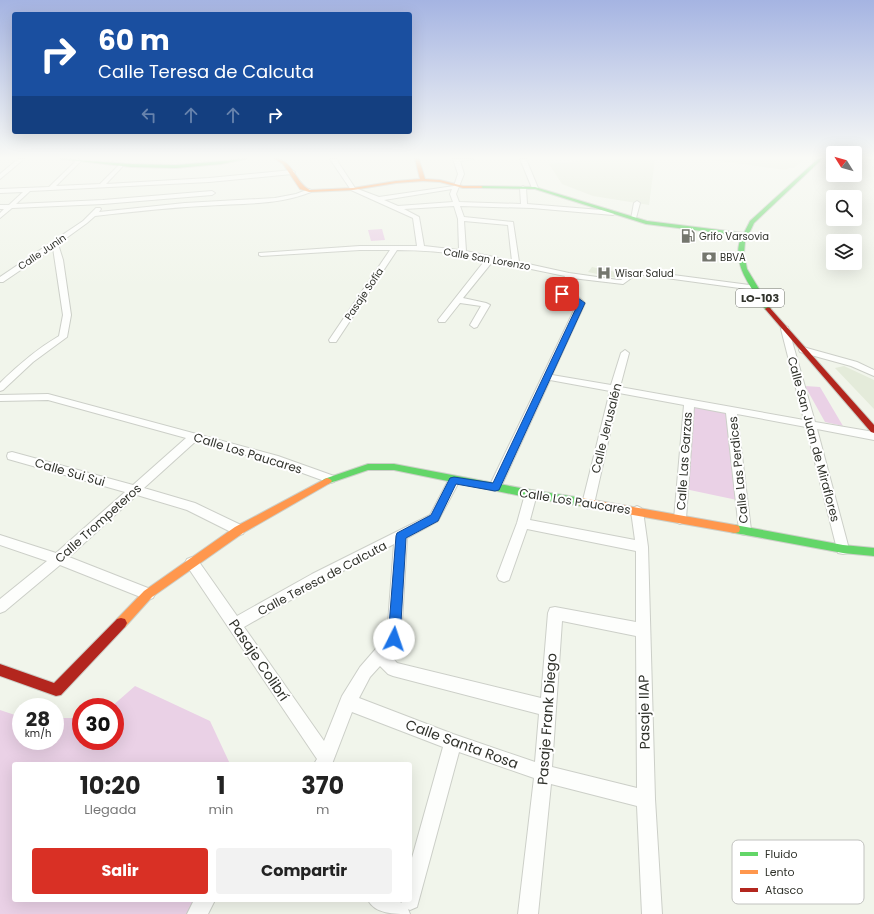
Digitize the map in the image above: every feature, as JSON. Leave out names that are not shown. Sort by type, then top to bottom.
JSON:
[{"type":"street","points":[[0,216],[16,202]]},
{"type":"street","points":[[0,206],[46,202]]},
{"type":"street","name":"Calle Junin","points":[[0,280],[55,244],[94,214],[103,202]]},
{"type":"street","points":[[94,214],[241,202]]},
{"type":"street","points":[[384,202],[416,217],[420,248]]},
{"type":"street","points":[[578,202],[613,213],[667,225],[744,235]]},
{"type":"street","name":"LO-103","points":[[774,202],[757,217],[744,235],[741,245],[741,255],[745,268],[754,288],[765,305],[874,430]]},
{"type":"street","points":[[398,208],[457,203],[524,204],[613,213]]},
{"type":"street","points":[[457,203],[461,219],[463,252]]},
{"type":"street","points":[[633,218],[637,203]]},
{"type":"street","points":[[461,219],[511,223],[516,263]]},
{"type":"street","points":[[0,388],[26,362],[63,337],[67,315],[59,260],[55,244]]},
{"type":"street","name":"Calle San Lorenzo","points":[[261,254],[360,248],[420,248],[463,252],[569,275],[620,282],[635,272],[754,288]]},
{"type":"street","name":"Pasaje Sofía","points":[[333,340],[395,248]]},
{"type":"street","points":[[442,320],[491,258]]},
{"type":"street","points":[[495,487],[582,303],[572,296],[561,293],[569,275]]},
{"type":"street","points":[[459,300],[486,305],[474,325]]},
{"type":"street","name":"Calle San Juan de Miraflores","points":[[785,329],[844,549]]},
{"type":"street","points":[[803,350],[854,364],[874,373]]},
{"type":"street","name":"Calle Jerusalén","points":[[588,504],[625,353]]},
{"type":"street","points":[[548,377],[874,436]]},
{"type":"street","name":"Calle Los Paucares","points":[[0,398],[48,397],[278,460],[330,479],[368,467],[394,467],[531,494],[637,511],[844,549],[874,552]]},
{"type":"street","name":"Calle Las Garzas","points":[[680,519],[689,403]]},
{"type":"street","name":"Calle Las Perdices","points":[[731,410],[745,530]]},
{"type":"street","name":"Calle Trompeteros","points":[[0,607],[58,559],[194,436]]},
{"type":"street","name":"Calle Sui Sui","points":[[12,456],[191,506],[239,530]]},
{"type":"street","points":[[0,670],[56,690],[148,594],[239,530],[330,479]]},
{"type":"street","name":"Calle Teresa de Calcuta","points":[[235,625],[317,578],[434,518],[454,480]]},
{"type":"street","points":[[504,576],[523,523],[531,494]]},
{"type":"street","name":"Pasaje IIAP","points":[[637,511],[642,547],[642,630],[646,799],[652,914]]},
{"type":"street","points":[[523,523],[642,547]]},
{"type":"street","points":[[324,761],[348,702],[365,672],[394,639],[401,536]]},
{"type":"street","points":[[0,540],[58,559],[148,594]]},
{"type":"street","name":"Pasaje Colibrí","points":[[192,564],[235,625],[324,761]]},
{"type":"street","name":"Pasaje Frank Diego","points":[[528,914],[543,773],[555,613],[642,630]]},
{"type":"street","points":[[381,654],[388,665],[393,669],[548,708]]},
{"type":"street","name":"Calle Santa Rosa","points":[[348,702],[453,742],[543,773],[646,799]]},
{"type":"street","points":[[412,893],[453,742]]},
{"type":"street","points":[[197,914],[204,902]]},
{"type":"street","points":[[381,902],[400,914]]},
{"type":"street","points":[[406,914],[409,902]]},
{"type":"shaded area","points":[[628,202],[649,202],[649,205]]},
{"type":"shaded area","points":[[382,229],[385,240],[371,241],[368,230]]},
{"type":"shaded area","name":"Wisar Salud","points":[[592,267],[621,273],[616,278],[588,272]]},
{"type":"shaded area","points":[[844,366],[874,380],[874,409],[835,368]]},
{"type":"shaded area","points":[[805,386],[820,387],[843,426],[825,422]]},
{"type":"shaded area","points":[[691,405],[732,413],[737,500],[685,489]]},
{"type":"shaded area","points":[[135,686],[210,721],[229,762],[12,762],[12,902],[206,902],[199,914],[0,914],[0,710],[12,714],[12,750],[64,750],[64,718],[72,718],[72,750],[124,750],[124,698],[121,698]]},
{"type":"traffic: fast","points":[[580,202],[646,222],[745,235]]},
{"type":"traffic: fast","points":[[768,309],[744,269],[741,253],[742,242],[752,222],[774,202]]},
{"type":"traffic: fast","points":[[327,481],[368,467],[394,467],[531,494],[582,502]]},
{"type":"traffic: fast","points":[[735,529],[843,549],[874,552]]},
{"type":"traffic: slow","points":[[121,623],[148,594],[239,530],[327,481]]},
{"type":"traffic: slow","points":[[582,502],[735,529]]},
{"type":"traffic: jam","points":[[768,309],[874,430]]},
{"type":"traffic: jam","points":[[0,670],[56,690],[121,623]]},
{"type":"place","name":"Grifo Varsovia","points":[[688,236]]},
{"type":"place","name":"BBVA","points":[[709,257]]},
{"type":"place","name":"Wisar Salud","points":[[604,273]]},
{"type":"route","points":[[394,639],[401,536],[434,518],[446,498],[454,480],[495,487],[582,303],[572,296],[562,294]]}]
